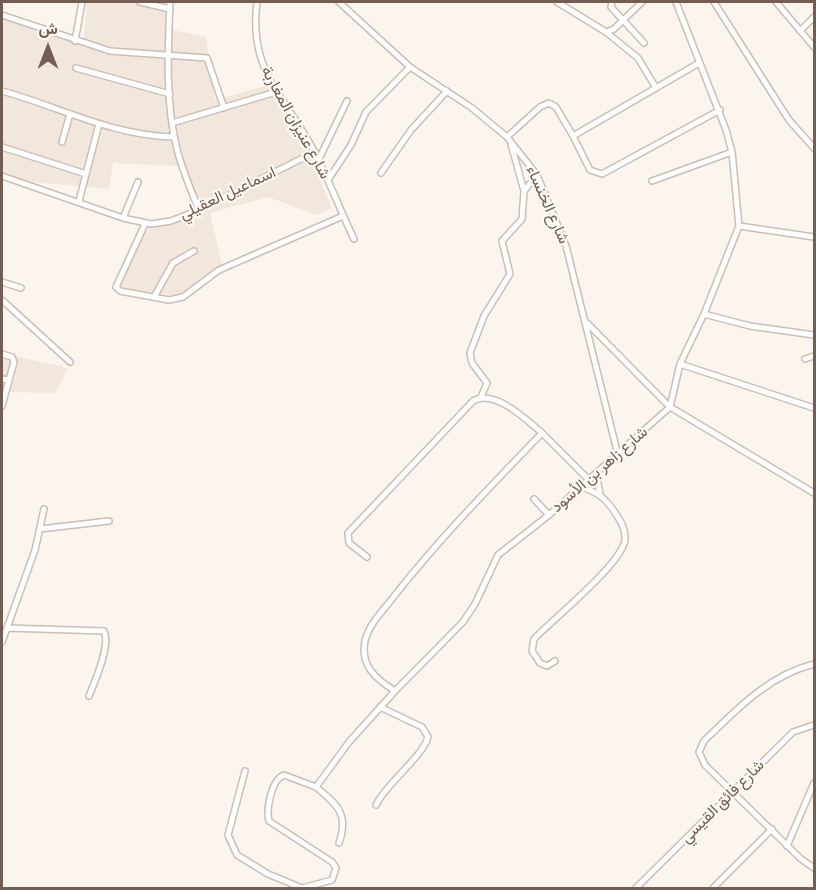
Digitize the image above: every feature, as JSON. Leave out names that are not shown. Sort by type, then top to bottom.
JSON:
[{"type":"street","points":[[75,41],[82,2]]},
{"type":"street","points":[[140,2],[170,9]]},
{"type":"street","points":[[170,2],[168,56],[172,123],[174,137],[199,210]]},
{"type":"street","name":"شارع عنيزان المغاربة","points":[[257,2],[257,47],[265,72],[315,152],[354,239]]},
{"type":"street","name":"شارع الخنساء","points":[[339,2],[410,67],[447,91],[508,139],[537,175],[566,246],[573,283],[586,322],[605,413],[618,455]]},
{"type":"street","points":[[557,2],[606,32],[638,58],[656,88]]},
{"type":"street","points":[[612,2],[611,7],[644,43]]},
{"type":"street","points":[[606,32],[642,2]]},
{"type":"street","points":[[670,407],[680,364],[704,314],[739,226],[732,152],[720,110],[676,2]]},
{"type":"street","points":[[714,2],[789,120],[814,148]]},
{"type":"street","points":[[776,2],[814,47]]},
{"type":"street","points":[[2,15],[75,41],[123,53],[204,57],[209,60],[224,108]]},
{"type":"street","points":[[800,32],[814,17]]},
{"type":"street","points":[[573,136],[699,63]]},
{"type":"street","points":[[328,180],[351,145],[366,112],[410,67]]},
{"type":"street","points":[[76,68],[170,94]]},
{"type":"street","points":[[2,91],[138,135],[174,137]]},
{"type":"street","points":[[381,173],[411,130],[447,91]]},
{"type":"street","points":[[172,123],[276,92]]},
{"type":"street","points":[[318,160],[347,101]]},
{"type":"street","points":[[481,397],[487,383],[472,363],[470,352],[484,316],[510,273],[509,262],[501,245],[505,237],[522,219],[524,191],[508,139],[547,103],[556,107],[590,170],[602,174],[720,110]]},
{"type":"street","points":[[62,142],[70,114]]},
{"type":"street","points":[[79,201],[99,124]]},
{"type":"street","points":[[2,147],[86,174]]},
{"type":"street","name":"اسماعيل العقيلي","points":[[2,176],[145,224],[171,221],[199,210],[315,152]]},
{"type":"street","points":[[652,181],[732,152]]},
{"type":"street","points":[[524,191],[537,175]]},
{"type":"street","points":[[123,218],[138,182]]},
{"type":"street","points":[[145,224],[116,287],[120,291],[178,300],[231,264],[343,216]]},
{"type":"street","points":[[739,226],[814,237]]},
{"type":"street","points":[[154,297],[173,263],[194,251]]},
{"type":"street","points":[[2,282],[21,288]]},
{"type":"street","points":[[2,300],[70,362]]},
{"type":"street","points":[[704,314],[750,326],[814,334]]},
{"type":"street","points":[[586,322],[670,407],[814,493]]},
{"type":"street","points":[[2,354],[14,359],[2,406]]},
{"type":"street","points":[[806,359],[814,356]]},
{"type":"street","points":[[680,364],[814,408]]},
{"type":"street","points":[[2,379],[9,380]]},
{"type":"street","points":[[367,557],[348,543],[348,533],[473,401],[481,397],[490,398],[508,408],[542,433],[589,480]]},
{"type":"street","name":"شارع زاهر بن الأسود","points":[[316,787],[380,707],[463,622],[475,604],[498,555],[549,515],[670,407]]},
{"type":"street","points":[[395,691],[371,673],[365,659],[365,640],[384,608],[459,518],[542,433]]},
{"type":"street","points":[[555,661],[547,666],[540,663],[532,651],[534,639],[605,571],[624,543],[623,526],[600,494],[596,474]]},
{"type":"street","points":[[581,487],[600,494]]},
{"type":"street","points":[[534,499],[549,515]]},
{"type":"street","points":[[2,642],[40,529],[44,509]]},
{"type":"street","points":[[40,529],[109,521]]},
{"type":"street","points":[[8,628],[104,631],[106,636],[103,655],[89,696]]},
{"type":"street","points":[[814,664],[790,673],[764,687],[704,741],[699,752],[700,759],[733,793],[787,846],[814,868]]},
{"type":"street","points":[[376,805],[388,785],[426,744],[428,736],[422,727],[380,707]]},
{"type":"street","name":"شارع فائق القيسي","points":[[636,888],[793,732],[814,725]]},
{"type":"street","points":[[245,771],[229,823],[228,835],[233,849],[243,860],[268,874],[303,888],[332,880],[336,868],[332,862],[271,823],[268,812],[275,784],[281,776],[316,787],[329,798],[342,815],[344,826],[339,843]]},
{"type":"street","points":[[787,846],[814,783]]},
{"type":"street","points":[[713,888],[772,829]]},
{"type":"shaded area","points":[[87,2],[169,2],[168,29],[206,37],[215,100],[277,83],[332,208],[317,215],[268,197],[210,213],[223,270],[183,297],[114,288],[149,227],[195,216],[181,166],[113,163],[109,189],[24,181],[2,173],[2,17],[83,45]]},
{"type":"shaded area","points":[[2,353],[68,368],[55,393],[2,392]]}]
